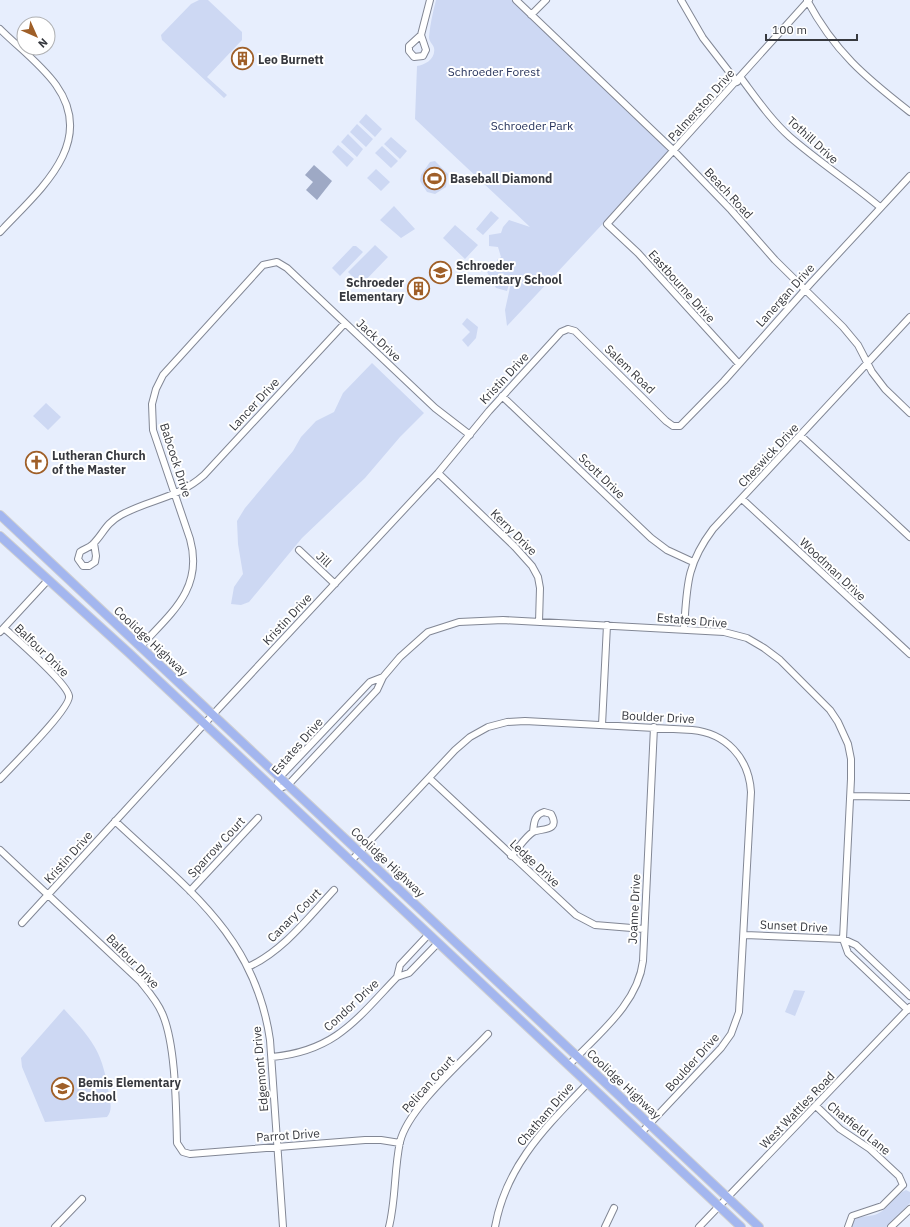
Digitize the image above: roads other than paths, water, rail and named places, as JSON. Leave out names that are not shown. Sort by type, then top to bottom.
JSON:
[{"type":"main road","name":"Coolidge Highway","points":[[0,515],[759,1227]]},
{"type":"main road","name":"Coolidge Highway","points":[[0,536],[129,653],[741,1227]]},
{"type":"main road","points":[[8,543],[17,544],[22,536]]},
{"type":"main road","points":[[35,568],[41,561],[49,562]]},
{"type":"main road","points":[[129,653],[136,653],[140,646]]},
{"type":"street","points":[[421,35],[430,0]]},
{"type":"street","name":"Beach Road","points":[[516,0],[674,151],[804,290],[850,335],[867,365],[885,389],[910,413]]},
{"type":"street","points":[[531,15],[546,0]]},
{"type":"street","name":"Tothill Drive","points":[[681,0],[703,38],[789,136],[835,174],[880,207]]},
{"type":"street","points":[[808,0],[826,32],[855,68],[910,112]]},
{"type":"street","name":"Palmerston Drive","points":[[607,224],[739,80],[808,0]]},
{"type":"street","points":[[0,29],[56,85],[65,102],[70,126],[67,148],[59,166],[0,232]]},
{"type":"street","name":"Lanergan Drive","points":[[676,427],[685,423],[804,290],[910,176]]},
{"type":"street","name":"Eastbourne Drive","points":[[607,224],[643,259],[739,364]]},
{"type":"street","name":"Jack Drive","points":[[274,262],[279,263],[286,268],[435,408],[470,435]]},
{"type":"street","name":"Babcock Drive","points":[[140,646],[182,600],[192,574],[193,549],[153,430],[152,408],[156,389],[167,368],[260,268],[267,263],[274,262]]},
{"type":"street","name":"Cheswick Drive","points":[[684,629],[687,582],[693,562],[703,542],[910,317]]},
{"type":"street","name":"Lancer Drive","points":[[94,543],[102,530],[121,515],[175,494],[191,485],[204,475],[345,323]]},
{"type":"street","name":"Kristin Drive","points":[[22,923],[213,714],[438,473],[502,396],[557,336],[568,329]]},
{"type":"street","name":"Salem Road","points":[[568,329],[578,334],[666,421],[676,427]]},
{"type":"street","name":"Scott Drive","points":[[502,396],[644,533],[667,550],[693,562]]},
{"type":"street","points":[[801,436],[910,537]]},
{"type":"street","name":"Kerry Drive","points":[[438,473],[515,547],[532,566],[538,577],[540,588],[539,622]]},
{"type":"street","name":"Woodman Drive","points":[[742,499],[910,654]]},
{"type":"street","name":"Jill","points":[[299,550],[335,584]]},
{"type":"street","points":[[2,630],[48,580]]},
{"type":"street","name":"Estates Drive","points":[[275,790],[288,785],[377,690],[383,677],[400,657],[428,632],[459,622],[503,620],[684,629],[724,632],[747,638],[780,660],[823,702],[835,716],[848,744],[851,759],[851,796],[843,939],[848,953],[909,1008]]},
{"type":"street","points":[[602,725],[607,625]]},
{"type":"street","name":"Balfour Drive","points":[[0,779],[59,715],[69,701],[70,697],[62,684],[2,630]]},
{"type":"street","name":"Estates Drive","points":[[275,790],[280,777],[370,682],[383,677]]},
{"type":"street","name":"Boulder Drive","points":[[351,861],[463,742],[482,730],[494,725],[525,721],[697,730],[716,736],[733,748],[747,769],[751,792],[745,935],[740,1008],[731,1034],[721,1048],[641,1133]]},
{"type":"street","name":"Joanne Drive","points":[[569,1065],[627,1002],[636,988],[642,968],[654,727]]},
{"type":"street","name":"Ledge Drive","points":[[428,778],[511,856],[582,919],[603,926],[644,929]]},
{"type":"street","points":[[851,796],[910,797]]},
{"type":"street","name":"Sparrow Court","points":[[190,891],[258,818]]},
{"type":"street","name":"Edgemont Drive","points":[[115,821],[190,891],[225,929],[248,967],[265,1014],[272,1057],[283,1227]]},
{"type":"street","points":[[511,856],[533,832]]},
{"type":"street","name":"Balfour Drive","points":[[0,850],[140,981],[156,1002],[162,1014],[170,1040],[177,1143],[180,1149]]},
{"type":"street","name":"Canary Court","points":[[248,967],[271,954],[286,941],[334,890]]},
{"type":"street","name":"Condor Drive","points":[[397,977],[400,965],[429,934]]},
{"type":"street","name":"Sunset Drive","points":[[745,935],[843,939]]},
{"type":"street","points":[[843,939],[856,945],[910,996]]},
{"type":"street","name":"Condor Drive","points":[[272,1057],[302,1053],[318,1047],[339,1035],[397,977],[409,973],[438,943]]},
{"type":"street","name":"West Wattles Road","points":[[699,1227],[909,1008]]},
{"type":"street","name":"Pelican Court","points":[[390,1227],[400,1143],[404,1131],[415,1112],[488,1034]]},
{"type":"street","name":"Chatham Drive","points":[[495,1227],[505,1190],[519,1162],[537,1138],[588,1083]]},
{"type":"street","name":"Chatfield Lane","points":[[816,1106],[840,1129],[870,1149],[896,1173],[903,1185]]},
{"type":"street","name":"Parrot Drive","points":[[180,1149],[190,1154],[365,1140],[381,1140],[400,1143]]},
{"type":"street","points":[[848,1227],[852,1216],[856,1213],[871,1211],[882,1206],[903,1185],[910,1187]]},
{"type":"street","points":[[54,1227],[82,1199]]},
{"type":"street","points":[[605,1227],[614,1208]]},
{"type":"street","points":[[891,1227],[910,1209]]},
{"type":"place","name":"Leo Burnett","points":[[243,59]]},
{"type":"place","name":"Baseball Diamond","points":[[434,178]]},
{"type":"place","name":"Schroeder Elementary School","points":[[440,272]]},
{"type":"place","name":"Schroeder Elementary","points":[[419,289]]},
{"type":"place","name":"Lutheran Church of the Master","points":[[37,462]]},
{"type":"place","name":"Bemis Elementary School","points":[[62,1089]]},
{"type":"park label","name":"Schroeder Forest","points":[[494,71]]},
{"type":"park label","name":"Schroeder Park","points":[[532,125]]}]
